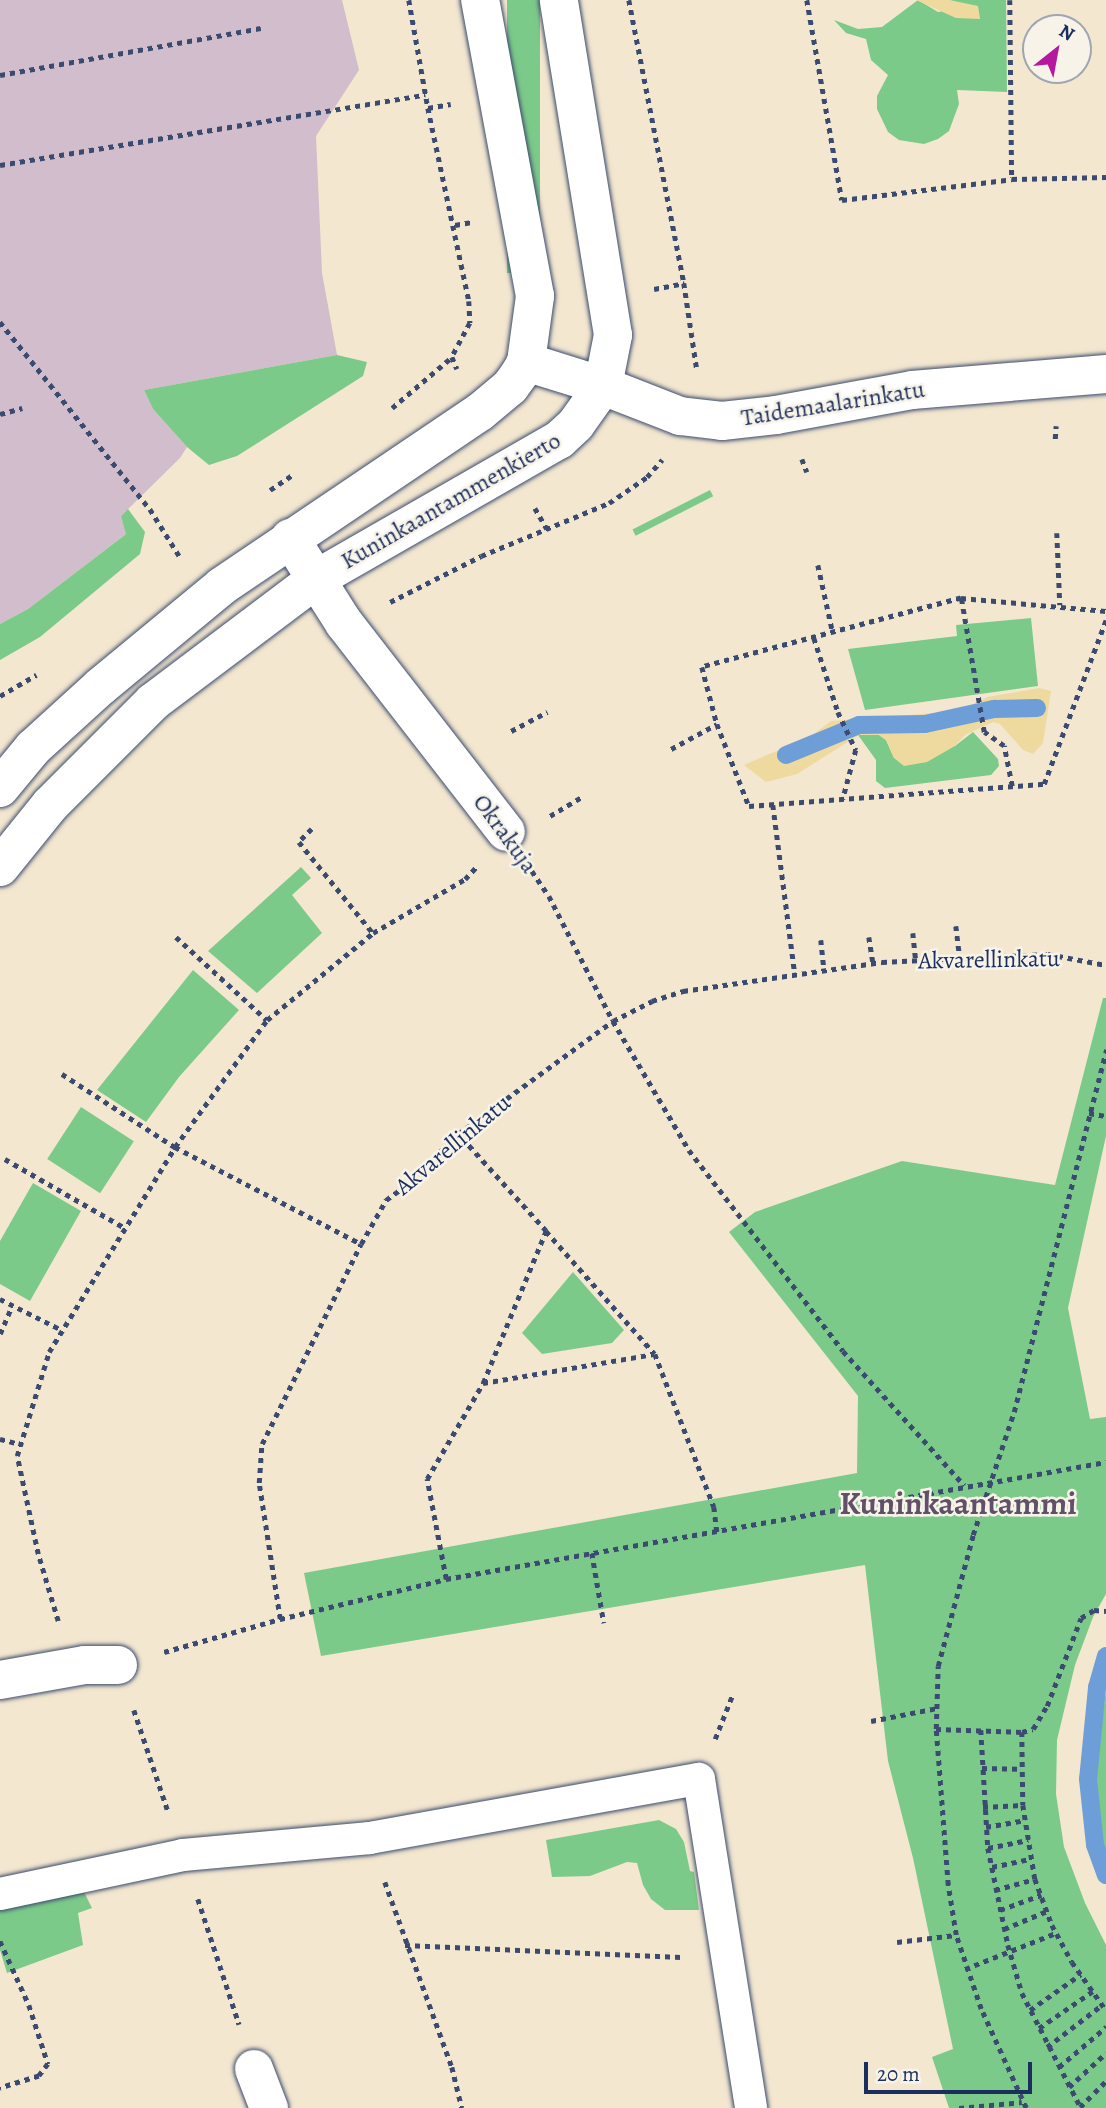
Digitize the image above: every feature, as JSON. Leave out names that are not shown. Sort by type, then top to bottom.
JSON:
[{"type":"street","name":"Kuninkaantammenkierto","points":[[0,788],[33,748],[100,687],[222,586],[480,412],[510,387],[526,362],[535,296],[480,0]]},
{"type":"street","name":"Kuninkaantammenkierto","points":[[0,867],[50,804],[153,702],[316,579],[559,440],[576,424],[603,386],[613,335],[559,0]]},
{"type":"street","name":"Taidemaalarinkatu","points":[[526,362],[603,386],[680,416],[722,421],[776,415],[912,390],[1106,374]]},
{"type":"street","name":"Okrakuja","points":[[290,538],[344,623],[506,832]]},
{"type":"street","points":[[0,1680],[118,1664]]},
{"type":"street","points":[[254,2068],[269,2108]]},
{"type":"lane","points":[[0,1894],[183,1855],[370,1838],[699,1779],[751,2108]]},
{"type":"path","points":[[409,0],[425,95],[469,301],[470,323],[452,357],[460,376]]},
{"type":"path","points":[[629,0],[688,304],[698,367],[695,378]]},
{"type":"path","points":[[807,0],[842,200],[1012,179],[1106,177]]},
{"type":"path","points":[[1010,0],[1012,179]]},
{"type":"path","points":[[0,75],[261,28]]},
{"type":"path","points":[[0,165],[425,95]]},
{"type":"path","points":[[0,322],[150,509],[181,560]]},
{"type":"path","points":[[0,414],[22,408]]},
{"type":"path","points":[[1055,439],[1056,425]]},
{"type":"path","points":[[344,623],[481,556],[609,503],[647,477],[666,453]]},
{"type":"path","points":[[802,458],[807,472]]},
{"type":"path","points":[[1057,533],[1060,606]]},
{"type":"path","points":[[818,565],[834,633]]},
{"type":"path","points":[[961,598],[984,732],[1004,746],[1013,786]]},
{"type":"path","points":[[1106,611],[961,598],[702,667],[717,724],[749,806],[1044,783],[1106,620]]},
{"type":"path","points":[[814,638],[838,712],[856,750],[843,799]]},
{"type":"path","points":[[511,731],[547,712]]},
{"type":"path","points":[[671,749],[717,724]]},
{"type":"path","points":[[543,820],[583,796]]},
{"type":"path","points":[[773,805],[795,974]]},
{"type":"path","points":[[312,829],[299,842],[373,933]]},
{"type":"path","points":[[72,1669],[38,1554],[17,1456],[49,1352],[175,1147],[246,1045],[267,1020],[373,933],[465,879],[506,832]]},
{"type":"path","name":"Okrakuja","points":[[506,832],[549,896],[613,1021],[689,1150],[843,1351],[964,1485]]},
{"type":"path","points":[[956,926],[960,958]]},
{"type":"path","points":[[913,933],[916,961]]},
{"type":"path","points":[[176,937],[267,1020]]},
{"type":"path","points":[[869,937],[873,963]]},
{"type":"path","points":[[821,940],[824,970]]},
{"type":"path","name":"Akvarellinkatu","points":[[279,1619],[259,1483],[262,1444],[361,1244],[386,1200],[405,1186],[458,1134],[613,1021],[652,1001],[683,991],[873,963],[1048,954],[1106,965]]},
{"type":"path","points":[[1026,2108],[965,1969],[956,1935],[948,1885],[936,1730],[938,1666],[951,1608],[989,1482],[1014,1412],[1106,1050]]},
{"type":"path","points":[[62,1074],[175,1147],[361,1244]]},
{"type":"path","points":[[1089,1113],[1106,1116]]},
{"type":"path","points":[[458,1134],[655,1354],[714,1507],[718,1532]]},
{"type":"path","points":[[5,1159],[125,1228]]},
{"type":"path","points":[[446,1579],[427,1479],[483,1383],[546,1231]]},
{"type":"path","points":[[0,1299],[62,1330]]},
{"type":"path","points":[[0,1334],[12,1306]]},
{"type":"path","points":[[483,1383],[655,1354]]},
{"type":"path","points":[[0,1439],[20,1444]]},
{"type":"path","points":[[118,1664],[279,1619],[446,1579],[718,1532],[964,1485],[1106,1462]]},
{"type":"path","points":[[592,1553],[604,1623]]},
{"type":"path","points":[[936,1730],[1022,1732],[1033,1729],[1047,1706],[1081,1618],[1094,1610],[1106,1611]]},
{"type":"path","points":[[871,1721],[937,1708]]},
{"type":"path","points":[[981,1730],[983,1807],[995,1890],[1010,1953],[1030,2010],[1080,2107],[1106,2081]]},
{"type":"path","points":[[1022,1732],[1023,1805],[1035,1879],[1056,1933],[1104,2008],[1048,2047]]},
{"type":"path","points":[[982,1768],[1021,1769]]},
{"type":"path","points":[[983,1807],[1023,1805]]},
{"type":"path","points":[[986,1827],[1025,1820]]},
{"type":"path","points":[[370,1838],[405,1945],[452,2067],[462,2108]]},
{"type":"path","points":[[988,1848],[1028,1840]]},
{"type":"path","points":[[992,1867],[1030,1859]]},
{"type":"path","points":[[995,1890],[1035,1879]]},
{"type":"path","points":[[1000,1910],[1041,1895]]},
{"type":"path","points":[[1004,1929],[1047,1911]]},
{"type":"path","points":[[965,1969],[1056,1933]]},
{"type":"path","points":[[897,1942],[956,1935]]},
{"type":"path","points":[[0,1941],[29,2005],[48,2064],[39,2076],[0,2088]]},
{"type":"path","points":[[405,1945],[434,1944],[726,1959]]},
{"type":"path","points":[[1030,2010],[1081,1974]]},
{"type":"path","points":[[1039,2028],[1093,1991]]},
{"type":"path","points":[[1058,2068],[1106,2027]]},
{"type":"path","points":[[1069,2087],[1106,2053]]},
{"type":"path","points":[[959,2108],[1022,2102]]},
{"type":"shaded area","points":[[0,0],[342,0],[359,70],[316,136],[322,273],[337,355],[144,390],[153,409],[187,447],[180,458],[121,516],[127,533],[28,609],[0,624]]},
{"type":"green space","points":[[507,0],[540,0],[540,273],[507,273]]},
{"type":"green space","points":[[918,0],[938,12],[972,6],[949,0],[1006,0],[1007,92],[957,90],[959,104],[949,131],[924,144],[899,140],[888,132],[877,109],[877,96],[888,75],[871,60],[866,39],[846,33],[834,20],[858,29],[882,27]]},
{"type":"green space","points":[[337,355],[367,362],[363,376],[237,456],[209,465],[187,447],[153,409],[144,390]]},
{"type":"green space","points":[[710,490],[713,496],[636,536],[632,529]]},
{"type":"green space","points":[[128,509],[145,532],[140,554],[40,637],[0,660],[0,624],[28,609],[126,534],[121,516]]},
{"type":"green space","points":[[1031,618],[1038,686],[865,710],[848,649],[957,636],[956,625]]},
{"type":"green space","points":[[973,732],[998,759],[999,766],[991,775],[885,788],[876,781],[876,760],[858,735],[879,735],[886,740],[894,758],[955,746]]},
{"type":"green space","points":[[301,867],[311,878],[292,895],[322,933],[257,993],[208,951]]},
{"type":"green space","points":[[193,970],[239,1010],[179,1077],[146,1122],[97,1090]]},
{"type":"green space","points":[[1103,998],[1106,998],[1106,1136],[1068,1308],[1090,1419],[1106,1417],[1106,1594],[1093,1617],[1075,1665],[1057,1740],[1056,1794],[1064,1847],[1085,1903],[1106,1945],[1106,2108],[949,2108],[932,2057],[953,2049],[913,1858],[888,1761],[865,1565],[321,1656],[304,1573],[857,1473],[858,1396],[729,1232],[755,1212],[902,1161],[1055,1185]]},
{"type":"green space","points":[[81,1107],[134,1141],[100,1193],[47,1159]]},
{"type":"green space","points":[[33,1183],[81,1211],[30,1301],[0,1284],[0,1241]]},
{"type":"green space","points":[[573,1272],[624,1330],[612,1343],[542,1354],[522,1333]]},
{"type":"green space","points":[[1106,1691],[1106,1855],[1099,1837],[1093,1786]]},
{"type":"green space","points":[[659,1820],[676,1829],[684,1842],[690,1871],[694,1872],[699,1910],[665,1910],[651,1899],[643,1885],[637,1863],[627,1862],[590,1876],[552,1877],[546,1840]]},
{"type":"green space","points":[[83,1890],[92,1908],[78,1913],[83,1945],[7,1973],[0,1950],[0,1906]]},
{"type":"sand","points":[[916,0],[949,0],[978,6],[980,19],[956,18]]},
{"type":"sand","points":[[1039,688],[1051,691],[1043,743],[1033,754],[1023,750],[1000,724],[993,722],[965,735],[955,746],[927,762],[904,766],[894,758],[886,740],[879,735],[859,735],[797,774],[766,782],[744,765],[811,736],[831,721],[960,711],[987,697]]},
{"type":"waterway","points":[[786,755],[859,725],[925,724],[994,709],[1037,708]]},
{"type":"waterway","points":[[1106,1656],[1097,1688],[1088,1779],[1095,1845],[1106,1875]]},
{"type":"district","name":"Kuninkaantammi","points":[[958,1503]]}]
